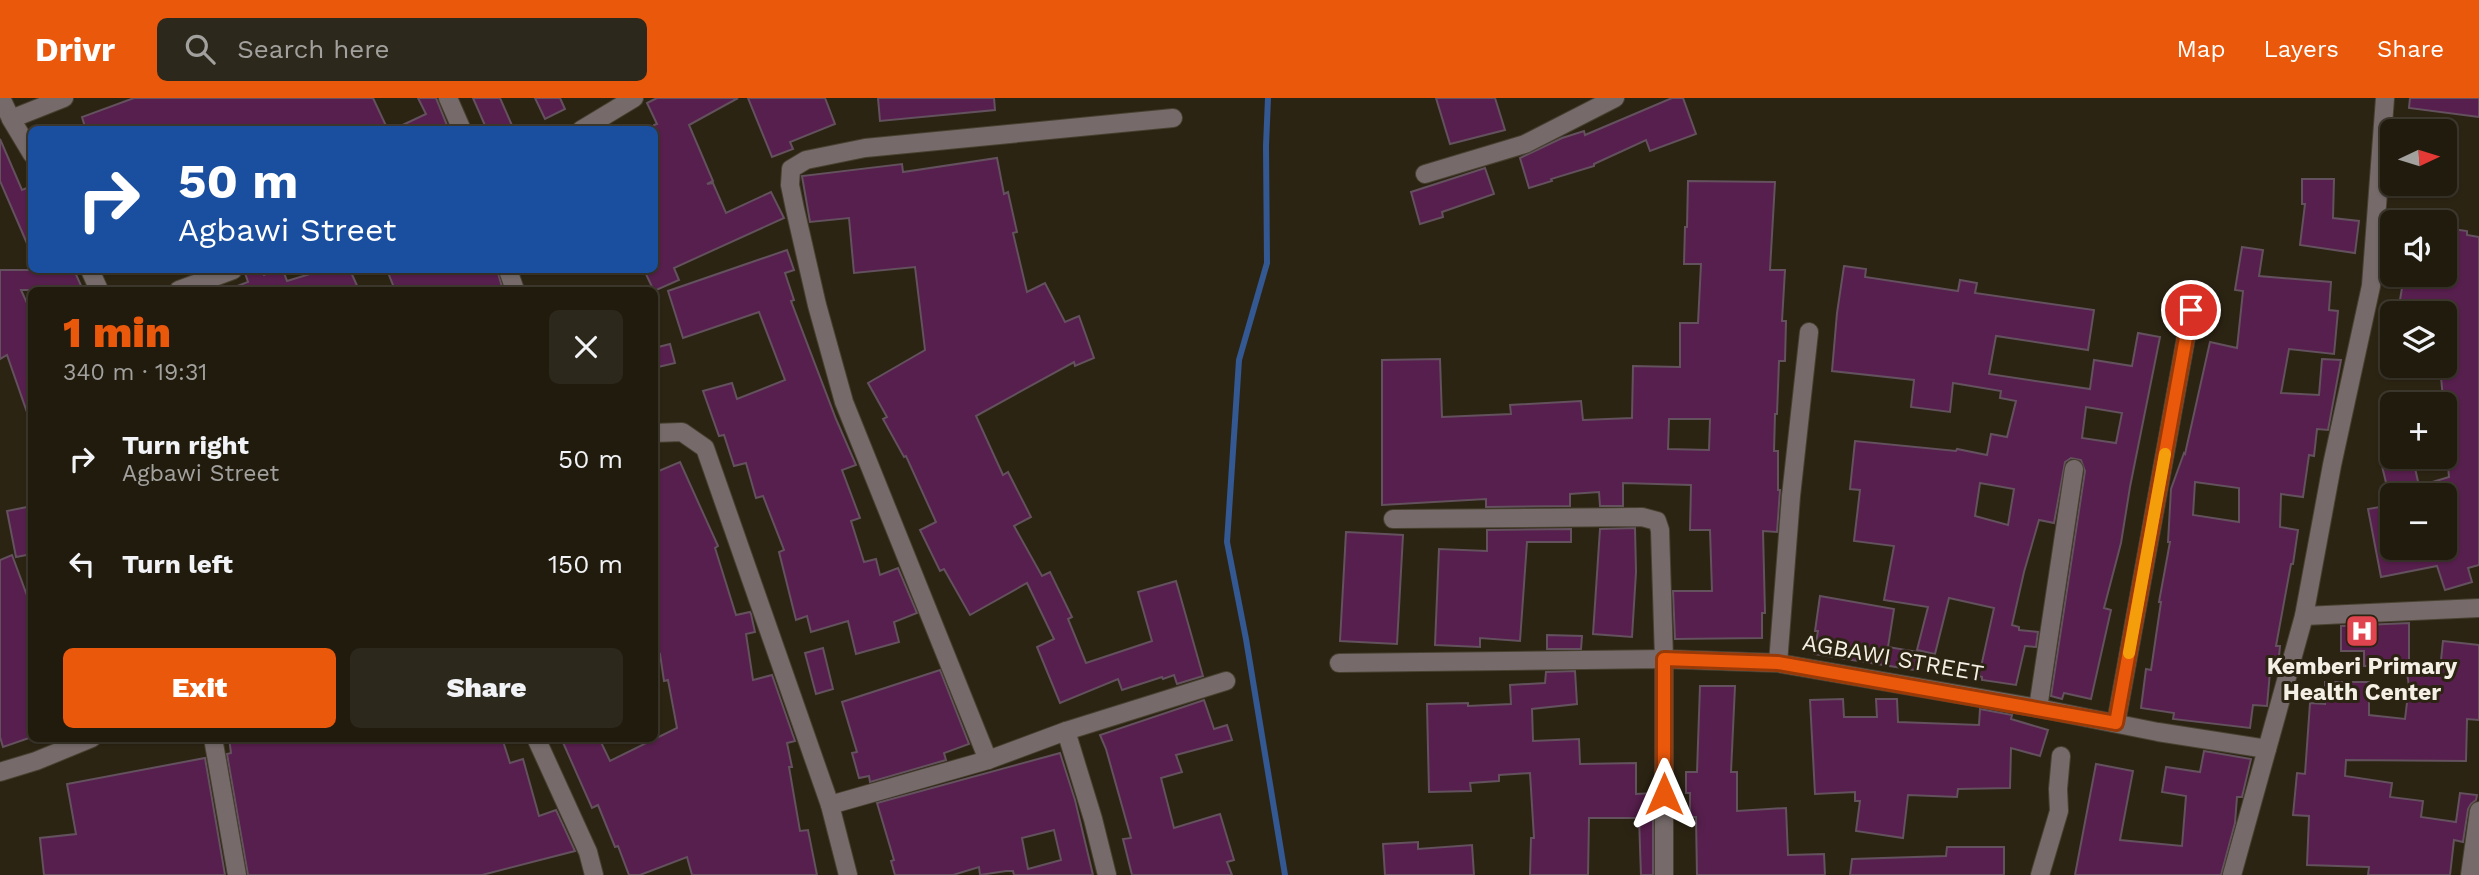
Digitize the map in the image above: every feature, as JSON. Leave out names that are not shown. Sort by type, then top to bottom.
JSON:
[{"type":"street","points":[[28,147],[4,108],[64,98]]},
{"type":"street","points":[[448,98],[460,126]]},
{"type":"street","points":[[588,126],[634,98]]},
{"type":"street","points":[[1425,173],[1525,144],[1615,98]]},
{"type":"street","points":[[2232,875],[2304,616],[2332,465],[2371,286],[2383,156],[2385,98]]},
{"type":"street","points":[[988,760],[844,402],[817,305],[792,197],[791,169],[806,160],[865,148],[1173,118]]},
{"type":"street","points":[[187,287],[225,273]]},
{"type":"street","points":[[2116,723],[2191,310]]},
{"type":"street","points":[[1778,663],[1791,496],[1809,332]]},
{"type":"street","points":[[658,433],[682,432],[705,448],[830,805],[848,875]]},
{"type":"street","points":[[2038,708],[2074,470]]},
{"type":"street","points":[[1393,519],[1642,517],[1657,521],[1660,530],[1664,659],[1664,875]]},
{"type":"street","points":[[2304,616],[2479,608]]},
{"type":"street","name":"AGBAWI STREET","points":[[1339,663],[1664,659],[1778,663],[2267,749]]},
{"type":"street","points":[[830,805],[988,760],[1066,731],[1226,681]]},
{"type":"street","points":[[1066,731],[1107,875]]},
{"type":"street","points":[[0,772],[82,742]]},
{"type":"street","points":[[214,742],[237,875]]},
{"type":"street","points":[[538,742],[588,852],[594,875]]},
{"type":"street","points":[[2040,875],[2059,811],[2057,789],[2061,756]]},
{"type":"street","points":[[2470,875],[2479,811]]},
{"type":"building","points":[[134,98],[373,98],[386,126],[85,126],[82,117]]},
{"type":"building","points":[[418,98],[436,98],[447,126],[400,126],[426,114]]},
{"type":"building","points":[[473,98],[500,98],[512,126],[485,126]]},
{"type":"building","points":[[535,98],[560,98],[565,109],[545,119]]},
{"type":"building","points":[[657,98],[738,98],[689,125],[713,181],[707,184],[713,183],[726,213],[771,192],[784,218],[674,268],[679,280],[658,289],[652,287],[645,273],[658,273],[658,126],[654,126],[657,124],[647,103]]},
{"type":"building","points":[[748,98],[825,98],[835,124],[790,142],[793,149],[772,157]]},
{"type":"building","points":[[878,98],[994,98],[995,110],[880,121]]},
{"type":"building","points":[[1436,98],[1495,98],[1505,130],[1450,144]]},
{"type":"building","points":[[1672,98],[1683,98],[1696,134],[1650,151],[1646,140],[1594,166],[1529,188],[1520,158],[1562,138],[1584,131],[1585,135]]},
{"type":"building","points":[[2410,98],[2479,98],[2479,117],[2409,108]]},
{"type":"building","points":[[0,139],[22,190],[28,188],[28,246],[0,181]]},
{"type":"building","points":[[997,158],[1004,194],[1008,192],[1017,232],[1013,233],[1027,292],[1045,283],[1065,322],[1079,316],[1094,358],[1075,366],[1074,362],[976,416],[1003,475],[1008,472],[1031,517],[1014,526],[1042,576],[1050,572],[1072,617],[1068,619],[1086,663],[1152,641],[1138,592],[1176,581],[1203,676],[1177,684],[1174,675],[1163,679],[1162,677],[1122,690],[1118,679],[1060,703],[1037,647],[1054,639],[1027,583],[970,615],[944,569],[940,571],[920,530],[936,522],[906,456],[904,457],[883,419],[887,417],[868,383],[925,350],[915,267],[854,273],[849,218],[810,222],[802,176],[902,164],[903,172]]},
{"type":"building","points":[[1485,168],[1494,194],[1442,212],[1443,217],[1420,224],[1411,192]]},
{"type":"building","points":[[2302,179],[2334,179],[2333,218],[2359,221],[2355,253],[2300,245],[2305,204],[2302,204]]},
{"type":"building","points":[[1688,181],[1775,182],[1770,270],[1785,270],[1782,321],[1786,321],[1785,361],[1779,361],[1775,414],[1774,451],[1778,451],[1780,490],[1777,532],[1763,531],[1765,613],[1762,613],[1762,638],[1675,639],[1673,591],[1712,591],[1710,530],[1690,530],[1691,485],[1623,483],[1623,506],[1600,506],[1599,492],[1570,494],[1570,506],[1486,507],[1486,499],[1382,505],[1382,360],[1440,359],[1442,417],[1511,414],[1510,405],[1581,401],[1583,420],[1632,418],[1633,366],[1680,367],[1680,323],[1698,323],[1701,264],[1684,264]],"holes":[[[1669,419],[1710,419],[1709,450],[1668,449]]]},
{"type":"building","points":[[2457,230],[2479,237],[2479,565],[2468,568],[2472,582],[2445,590],[2437,566],[2381,577],[2368,509],[2380,507],[2380,560],[2457,560],[2457,483],[2429,483],[2449,477],[2448,469],[2457,469],[2457,392],[2442,392],[2441,378],[2457,378],[2457,301],[2400,300],[2402,287],[2457,287]]},
{"type":"building","points":[[2242,247],[2263,250],[2259,276],[2331,282],[2329,310],[2338,311],[2334,354],[2289,349],[2281,393],[2319,395],[2322,359],[2341,360],[2328,430],[2317,429],[2314,456],[2309,455],[2303,497],[2281,494],[2280,527],[2298,530],[2276,646],[2280,646],[2277,672],[2270,672],[2267,706],[2253,705],[2250,728],[2173,719],[2174,713],[2141,708],[2146,669],[2151,670],[2170,542],[2171,489],[2185,454],[2210,342],[2237,348],[2243,291],[2235,290]],"holes":[[[2195,482],[2239,488],[2239,522],[2193,515]]]},
{"type":"building","points":[[787,250],[794,270],[785,273],[794,300],[791,301],[856,465],[842,470],[860,518],[851,521],[864,562],[876,559],[880,575],[898,568],[917,613],[894,622],[899,642],[856,654],[848,621],[811,632],[807,616],[796,620],[779,552],[784,550],[763,496],[756,498],[746,463],[734,466],[724,435],[719,436],[703,391],[732,383],[737,399],[785,380],[759,312],[683,338],[668,291]]},
{"type":"building","points":[[1844,266],[1866,269],[1865,277],[1958,291],[1960,280],[1977,283],[1975,293],[2094,310],[2088,350],[1996,336],[1989,374],[2090,389],[2094,360],[2132,366],[2138,333],[2160,337],[2121,543],[2104,608],[2111,610],[2091,699],[2064,693],[2062,699],[2051,696],[2085,471],[2081,460],[2071,458],[2065,462],[2054,523],[2039,520],[2012,625],[2019,627],[2019,630],[2038,632],[2036,647],[2025,646],[2016,685],[1982,680],[1979,676],[1994,608],[1949,598],[1935,654],[1917,650],[1928,607],[1884,600],[1894,546],[1854,541],[1860,490],[1850,489],[1855,441],[1957,449],[1987,455],[1991,434],[2007,437],[2016,401],[2000,398],[2001,391],[1953,383],[1950,412],[1911,407],[1914,380],[1832,371]],"holes":[[[2086,407],[2122,413],[2116,443],[2082,438]],[[1980,483],[2014,489],[2008,525],[1975,516]]]},
{"type":"building","points":[[0,270],[75,273],[82,287],[28,287],[28,290],[21,290],[28,305],[28,415],[7,355],[0,359]]},
{"type":"building","points":[[245,273],[284,273],[287,281],[313,273],[351,273],[358,287],[235,287],[248,282]]},
{"type":"building","points":[[388,273],[498,273],[502,287],[394,287]]},
{"type":"building","points":[[670,344],[675,363],[658,367],[658,347]]},
{"type":"building","points":[[680,462],[718,546],[715,548],[736,615],[751,614],[755,632],[746,634],[753,680],[772,675],[795,741],[787,743],[792,767],[789,767],[800,831],[808,830],[817,875],[692,875],[687,857],[640,875],[629,875],[598,805],[592,808],[563,742],[601,742],[610,761],[649,742],[658,742],[658,737],[677,728],[668,680],[664,681],[658,654],[658,471]]},
{"type":"building","points":[[2383,469],[2415,469],[2418,483],[2386,483]]},
{"type":"building","points":[[28,507],[28,555],[16,557],[7,511]]},
{"type":"building","points":[[1635,528],[1636,572],[1632,637],[1593,634],[1600,529]]},
{"type":"building","points":[[1571,529],[1571,542],[1527,542],[1520,641],[1480,638],[1480,647],[1435,645],[1439,549],[1487,551],[1487,530]]},
{"type":"building","points":[[1346,532],[1403,535],[1397,644],[1340,641]]},
{"type":"building","points":[[12,555],[28,598],[28,738],[3,747],[0,737],[0,560]]},
{"type":"building","points":[[1820,596],[1894,609],[1888,647],[1918,652],[1915,670],[1814,654]]},
{"type":"building","points":[[2409,623],[2409,666],[2364,666],[2364,651],[2341,651],[2341,626]]},
{"type":"building","points":[[1547,635],[1582,636],[1581,649],[1547,649]]},
{"type":"building","points":[[2443,641],[2479,645],[2479,720],[2467,719],[2466,761],[2346,760],[2345,776],[2392,783],[2390,797],[2423,801],[2421,817],[2456,822],[2460,793],[2477,795],[2468,809],[2463,842],[2454,840],[2450,875],[2368,875],[2369,867],[2307,865],[2309,816],[2293,815],[2297,773],[2305,774],[2310,703],[2325,704],[2325,682],[2369,682],[2369,715],[2405,719],[2409,686],[2407,673],[2440,670]]},
{"type":"building","points":[[823,648],[833,689],[816,694],[805,653]]},
{"type":"building","points":[[940,670],[969,744],[944,753],[946,760],[870,782],[869,776],[859,778],[852,753],[857,752],[842,702]]},
{"type":"building","points":[[1575,671],[1577,704],[1532,709],[1533,741],[1579,739],[1580,764],[1636,763],[1636,794],[1653,793],[1653,875],[1641,875],[1639,818],[1589,818],[1588,875],[1530,875],[1531,838],[1534,838],[1530,773],[1499,775],[1499,781],[1470,783],[1471,791],[1429,792],[1427,704],[1511,704],[1510,685],[1545,683],[1546,672]]},
{"type":"building","points":[[1700,686],[1735,686],[1731,772],[1737,772],[1737,811],[1786,808],[1788,855],[1824,854],[1825,875],[1697,875],[1696,817],[1690,817],[1690,793],[1686,793],[1686,772],[1697,772]]},
{"type":"building","points":[[1843,699],[1844,717],[1877,717],[1876,699],[1897,699],[1898,722],[1979,725],[1980,709],[2012,715],[2011,719],[2048,730],[2040,756],[2011,748],[2010,788],[1958,789],[1957,797],[1908,795],[1903,838],[1856,831],[1860,801],[1855,801],[1855,792],[1815,794],[1810,700]]},
{"type":"building","points":[[1204,700],[1214,729],[1227,725],[1232,740],[1176,755],[1182,772],[1161,778],[1174,828],[1220,814],[1234,860],[1227,862],[1232,875],[1132,875],[1123,839],[1131,838],[1100,735]]},
{"type":"building","points":[[230,742],[503,742],[510,763],[523,759],[539,816],[556,810],[575,851],[482,875],[248,875],[227,754],[231,753]]},
{"type":"building","points":[[2204,751],[2251,759],[2242,797],[2237,797],[2235,823],[2221,875],[2075,875],[2096,764],[2133,771],[2120,840],[2182,846],[2186,796],[2162,792],[2166,767],[2200,772]]},
{"type":"building","points":[[1060,753],[1075,800],[1093,875],[1014,875],[1013,871],[1006,871],[980,875],[979,867],[953,875],[895,875],[891,861],[894,860],[877,803]],"holes":[[[1054,830],[1061,860],[1028,869],[1022,838]]]},
{"type":"building","points":[[205,758],[225,875],[44,875],[40,838],[76,834],[67,784]]},
{"type":"building","points":[[1418,842],[1418,849],[1472,845],[1474,875],[1385,875],[1383,844]]},
{"type":"building","points":[[1947,847],[2004,847],[2004,875],[1850,875],[1852,859],[1946,856]]},
{"type":"waterway","points":[[1268,98],[1267,263],[1239,360],[1227,542],[1285,875]]},
{"type":"slow traffic","points":[[2129,653],[2165,454]]},
{"type":"place","name":"Kemberi Primary Health Center","points":[[2362,631]]},
{"type":"route","points":[[1664,794],[1664,659],[1778,663],[2116,723],[2191,310]]}]
